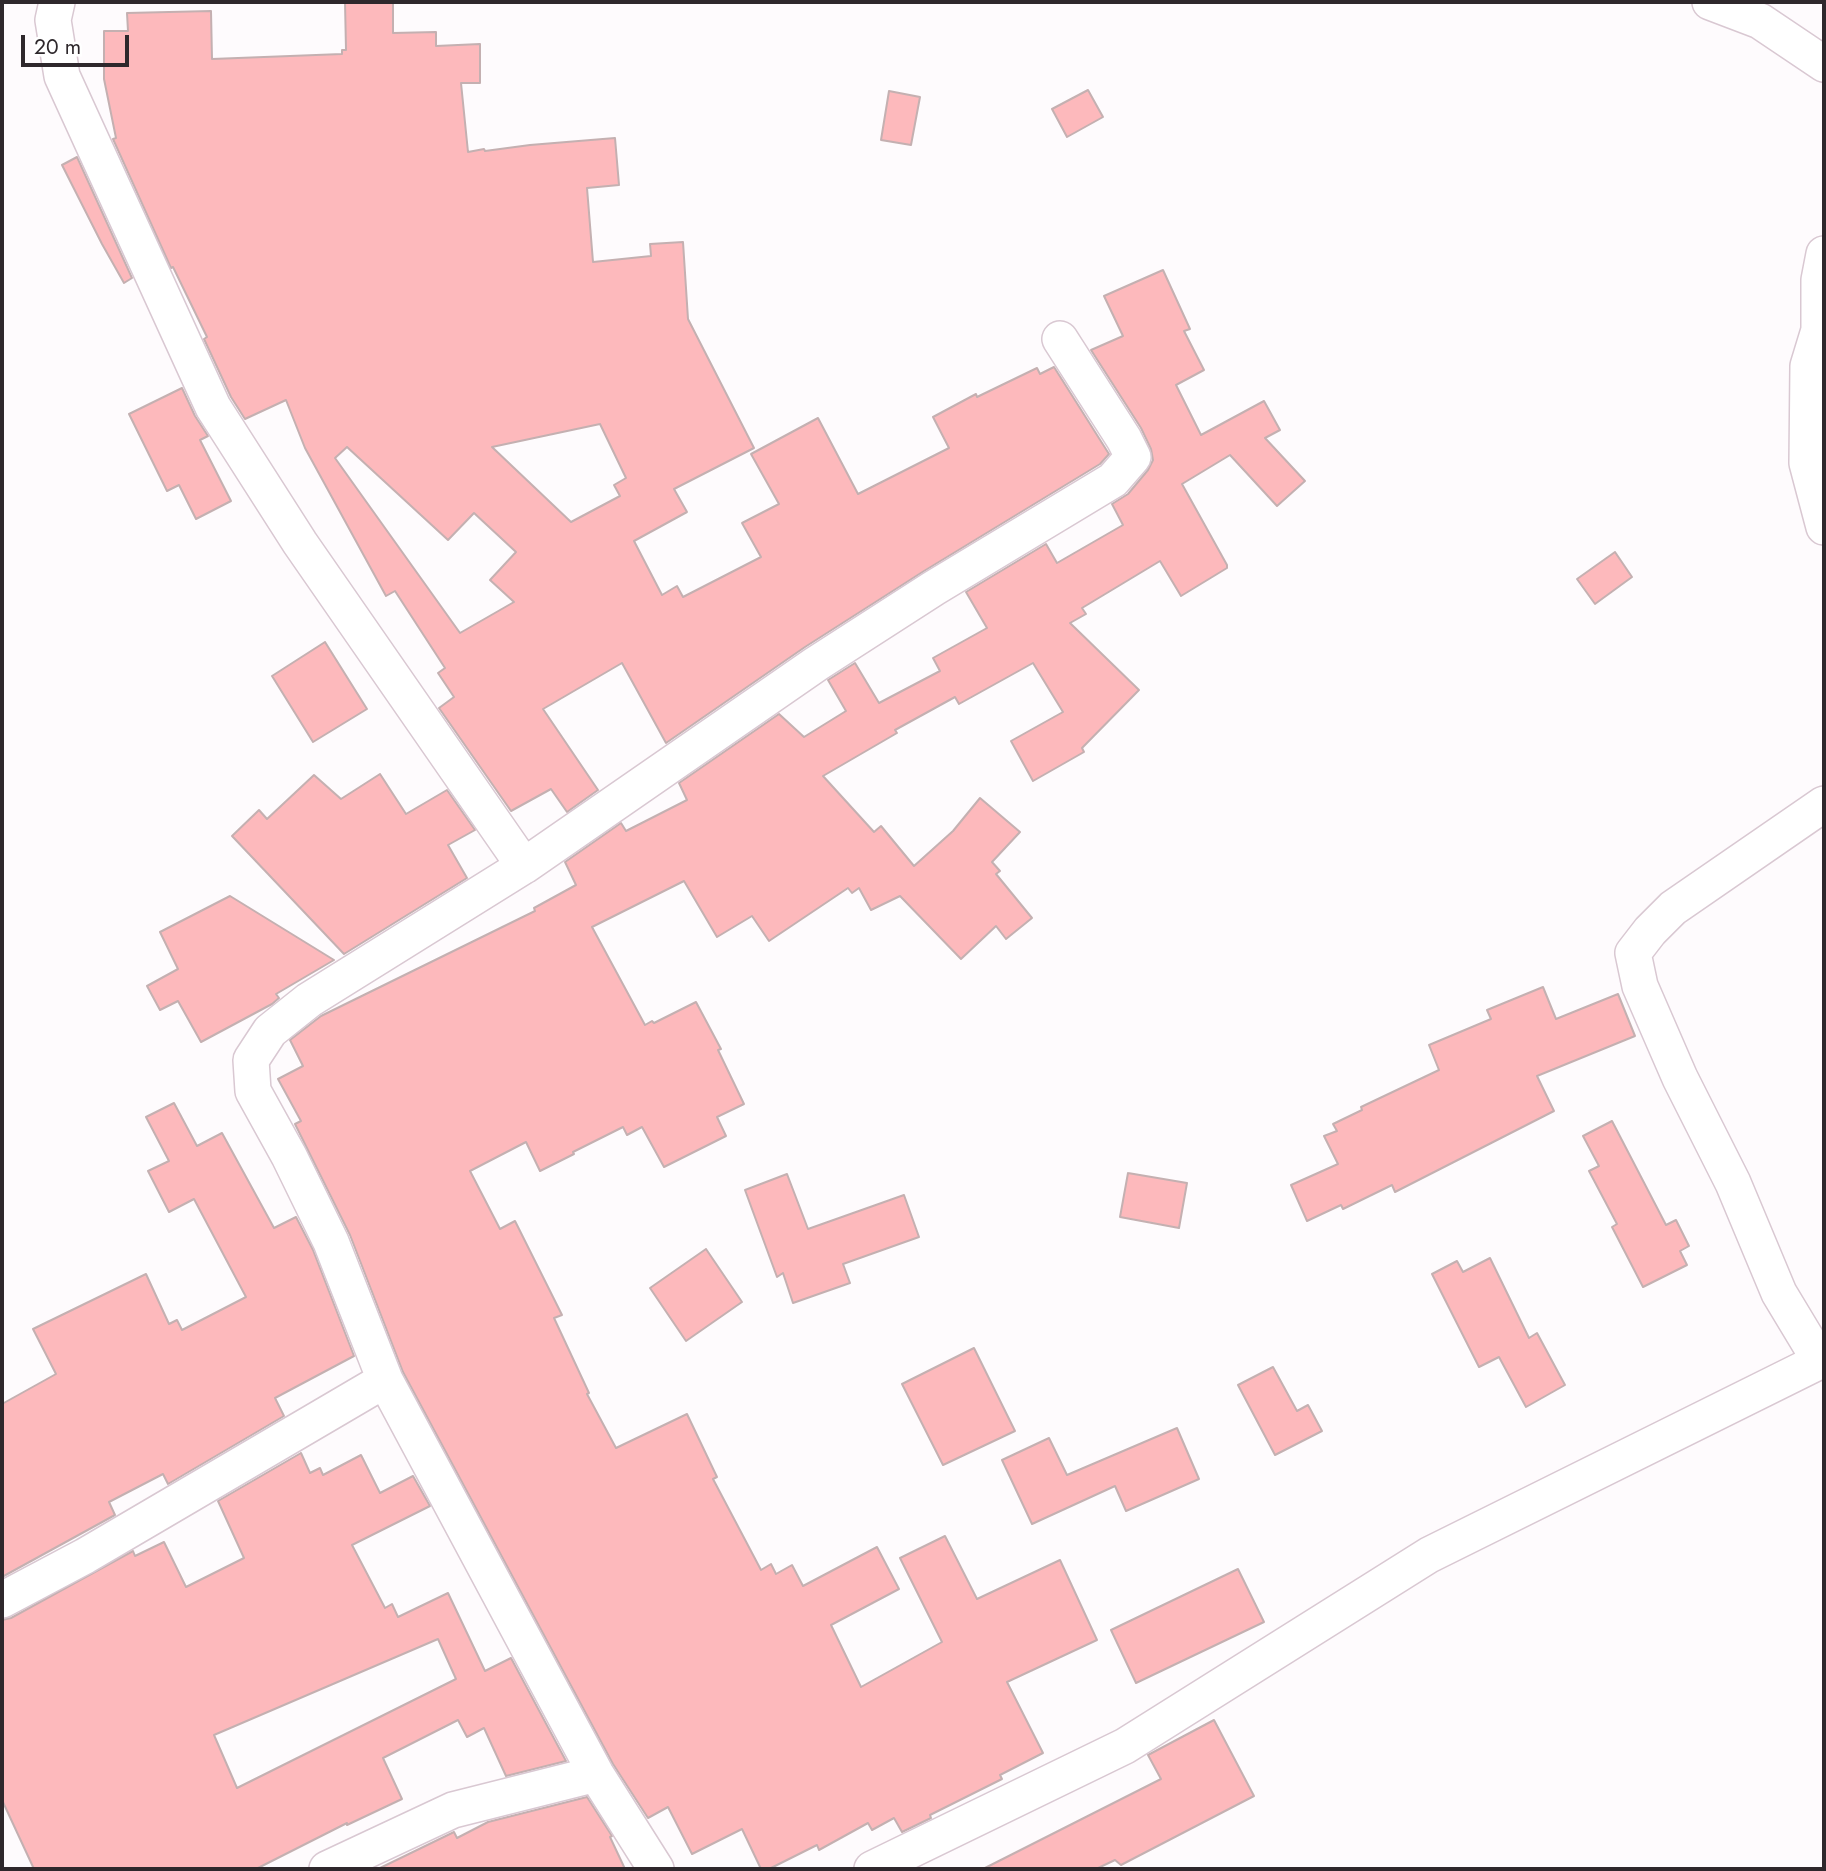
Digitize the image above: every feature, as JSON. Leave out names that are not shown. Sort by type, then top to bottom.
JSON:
[{"type":"street","points":[[57,2],[53,20],[62,76],[213,407],[300,543],[524,866]]},
{"type":"street","points":[[1710,2],[1760,21],[1824,64]]},
{"type":"street","points":[[1824,254],[1819,280],[1819,330],[1808,366],[1807,463],[1824,527]]},
{"type":"street","points":[[656,1869],[596,1773],[386,1380],[331,1242],[289,1156],[253,1091],[251,1060],[270,1031],[309,1000],[524,866],[816,664],[934,588],[1113,480],[1133,457],[1060,339]]},
{"type":"street","points":[[872,1869],[1125,1746],[1429,1555],[1822,1360],[1779,1293],[1733,1183],[1681,1078],[1640,986],[1633,953],[1673,908],[1824,804]]},
{"type":"street","points":[[2,1600],[85,1556],[386,1380]]},
{"type":"street","points":[[327,1869],[453,1810],[596,1773]]},
{"type":"building","points":[[345,2],[393,2],[393,33],[436,32],[436,46],[480,44],[480,83],[461,83],[468,152],[615,138],[619,185],[587,188],[593,262],[651,256],[650,244],[683,242],[688,319],[754,448],[674,489],[687,512],[634,541],[662,595],[677,586],[683,597],[761,557],[742,523],[779,504],[751,454],[818,418],[858,494],[949,448],[933,417],[976,394],[977,397],[1037,368],[1040,374],[1054,367],[1109,454],[1100,464],[805,647],[666,743],[622,663],[543,709],[598,790],[567,812],[551,789],[511,811],[439,708],[454,697],[438,673],[445,668],[395,591],[386,596],[305,448],[286,400],[245,419],[231,397],[204,339],[207,337],[173,267],[171,268],[113,139],[116,138],[104,79],[104,31],[128,31],[127,13],[211,11],[212,59],[342,54],[342,50],[346,50]],"holes":[[[600,424],[626,478],[614,485],[620,496],[571,522],[492,447]],[[347,447],[448,540],[474,513],[516,552],[490,580],[514,602],[460,633],[335,458]]]},
{"type":"building","points":[[1088,90],[1103,117],[1067,137],[1052,109]]},
{"type":"building","points":[[889,91],[920,97],[911,145],[881,140]]},
{"type":"building","points":[[77,157],[132,278],[124,283],[62,165]]},
{"type":"building","points":[[1163,270],[1190,329],[1184,331],[1204,370],[1176,385],[1201,435],[1264,401],[1280,430],[1265,438],[1305,481],[1277,506],[1230,455],[1182,484],[1227,568],[1181,596],[1160,561],[1082,608],[1086,614],[1070,623],[1139,690],[1082,748],[1084,752],[1033,781],[1011,741],[1063,712],[1033,663],[959,704],[955,697],[895,730],[897,733],[823,776],[874,832],[881,826],[914,866],[953,831],[980,798],[1020,832],[992,862],[1000,871],[996,874],[1032,918],[1006,939],[996,926],[961,959],[900,896],[871,910],[859,888],[852,893],[848,888],[769,941],[752,916],[717,937],[684,881],[592,927],[645,1025],[696,1002],[721,1049],[718,1050],[744,1104],[717,1117],[726,1136],[664,1167],[642,1127],[627,1135],[623,1127],[540,1171],[526,1142],[470,1171],[500,1229],[515,1221],[562,1315],[554,1318],[589,1393],[587,1394],[616,1448],[687,1414],[717,1477],[713,1479],[761,1570],[771,1564],[776,1574],[792,1565],[803,1586],[877,1547],[899,1589],[831,1625],[861,1687],[942,1642],[900,1558],[945,1536],[977,1599],[1060,1560],[1097,1640],[1007,1682],[1043,1753],[1000,1775],[1002,1779],[930,1815],[931,1818],[902,1832],[894,1818],[872,1830],[868,1823],[819,1850],[817,1845],[769,1869],[761,1869],[742,1829],[692,1854],[668,1807],[648,1818],[613,1764],[403,1372],[350,1235],[295,1124],[301,1121],[278,1079],[303,1066],[290,1040],[321,1016],[535,911],[534,908],[576,885],[565,862],[621,823],[626,831],[687,800],[679,783],[779,714],[804,737],[846,711],[828,680],[855,663],[879,703],[940,671],[933,658],[987,628],[966,592],[1046,544],[1057,563],[1123,525],[1112,504],[1128,494],[1148,470],[1153,460],[1151,449],[1141,428],[1091,350],[1123,336],[1104,296]]},
{"type":"building","points":[[182,388],[208,436],[200,440],[231,501],[196,519],[179,485],[167,491],[129,414]]},
{"type":"building","points":[[1615,552],[1632,577],[1595,604],[1577,579]]},
{"type":"building","points":[[325,642],[367,709],[313,742],[272,676]]},
{"type":"building","points":[[380,774],[406,814],[447,790],[475,830],[448,845],[467,878],[344,954],[232,836],[259,810],[267,819],[314,775],[341,799]]},
{"type":"building","points":[[230,896],[334,960],[276,994],[279,998],[272,1004],[201,1042],[178,1001],[160,1010],[147,986],[178,969],[160,932]]},
{"type":"building","points":[[1543,987],[1556,1019],[1618,994],[1635,1036],[1537,1076],[1554,1111],[1395,1192],[1392,1185],[1343,1209],[1341,1205],[1307,1221],[1291,1185],[1338,1164],[1324,1136],[1337,1131],[1333,1124],[1362,1110],[1361,1107],[1439,1070],[1429,1045],[1491,1019],[1487,1010]]},
{"type":"building","points":[[174,1103],[197,1146],[222,1133],[274,1228],[296,1217],[313,1250],[354,1356],[275,1398],[284,1416],[168,1484],[163,1474],[109,1502],[115,1515],[2,1577],[2,1404],[56,1374],[33,1329],[146,1274],[169,1324],[177,1320],[182,1330],[246,1297],[194,1199],[169,1212],[148,1171],[169,1161],[146,1117]]},
{"type":"building","points":[[1612,1121],[1666,1225],[1676,1220],[1689,1246],[1680,1251],[1687,1265],[1643,1287],[1612,1227],[1617,1224],[1589,1171],[1599,1166],[1583,1136]]},
{"type":"building","points":[[1128,1173],[1187,1183],[1179,1228],[1120,1217]]},
{"type":"building","points":[[787,1174],[808,1229],[904,1195],[919,1237],[843,1264],[850,1283],[793,1303],[783,1273],[777,1277],[745,1190]]},
{"type":"building","points":[[706,1249],[742,1302],[686,1341],[650,1288]]},
{"type":"building","points":[[1490,1258],[1529,1338],[1537,1333],[1565,1385],[1526,1407],[1499,1357],[1479,1367],[1432,1274],[1457,1261],[1463,1272]]},
{"type":"building","points":[[974,1348],[1015,1431],[943,1465],[902,1384]]},
{"type":"building","points":[[1273,1367],[1297,1411],[1308,1405],[1322,1431],[1275,1455],[1238,1385]]},
{"type":"building","points":[[1177,1428],[1199,1479],[1126,1511],[1115,1486],[1032,1524],[1002,1460],[1049,1438],[1067,1475]]},
{"type":"building","points":[[301,1453],[310,1473],[320,1468],[323,1475],[361,1455],[380,1493],[413,1476],[430,1506],[352,1545],[385,1608],[392,1604],[398,1617],[448,1593],[485,1671],[511,1658],[566,1761],[506,1776],[484,1728],[467,1737],[458,1720],[383,1758],[402,1799],[347,1823],[256,1869],[34,1869],[2,1800],[2,1620],[11,1618],[133,1551],[135,1556],[164,1542],[186,1587],[244,1558],[218,1501]],"holes":[[[438,1639],[456,1679],[237,1788],[214,1735]]]},
{"type":"building","points":[[1238,1569],[1264,1622],[1136,1683],[1111,1630]]},
{"type":"building","points":[[1214,1720],[1254,1796],[1121,1865],[1115,1860],[1096,1869],[983,1869],[1161,1779],[1148,1755]]},
{"type":"building","points":[[587,1797],[612,1836],[610,1837],[625,1869],[378,1869],[454,1832],[457,1838],[488,1822]]}]
